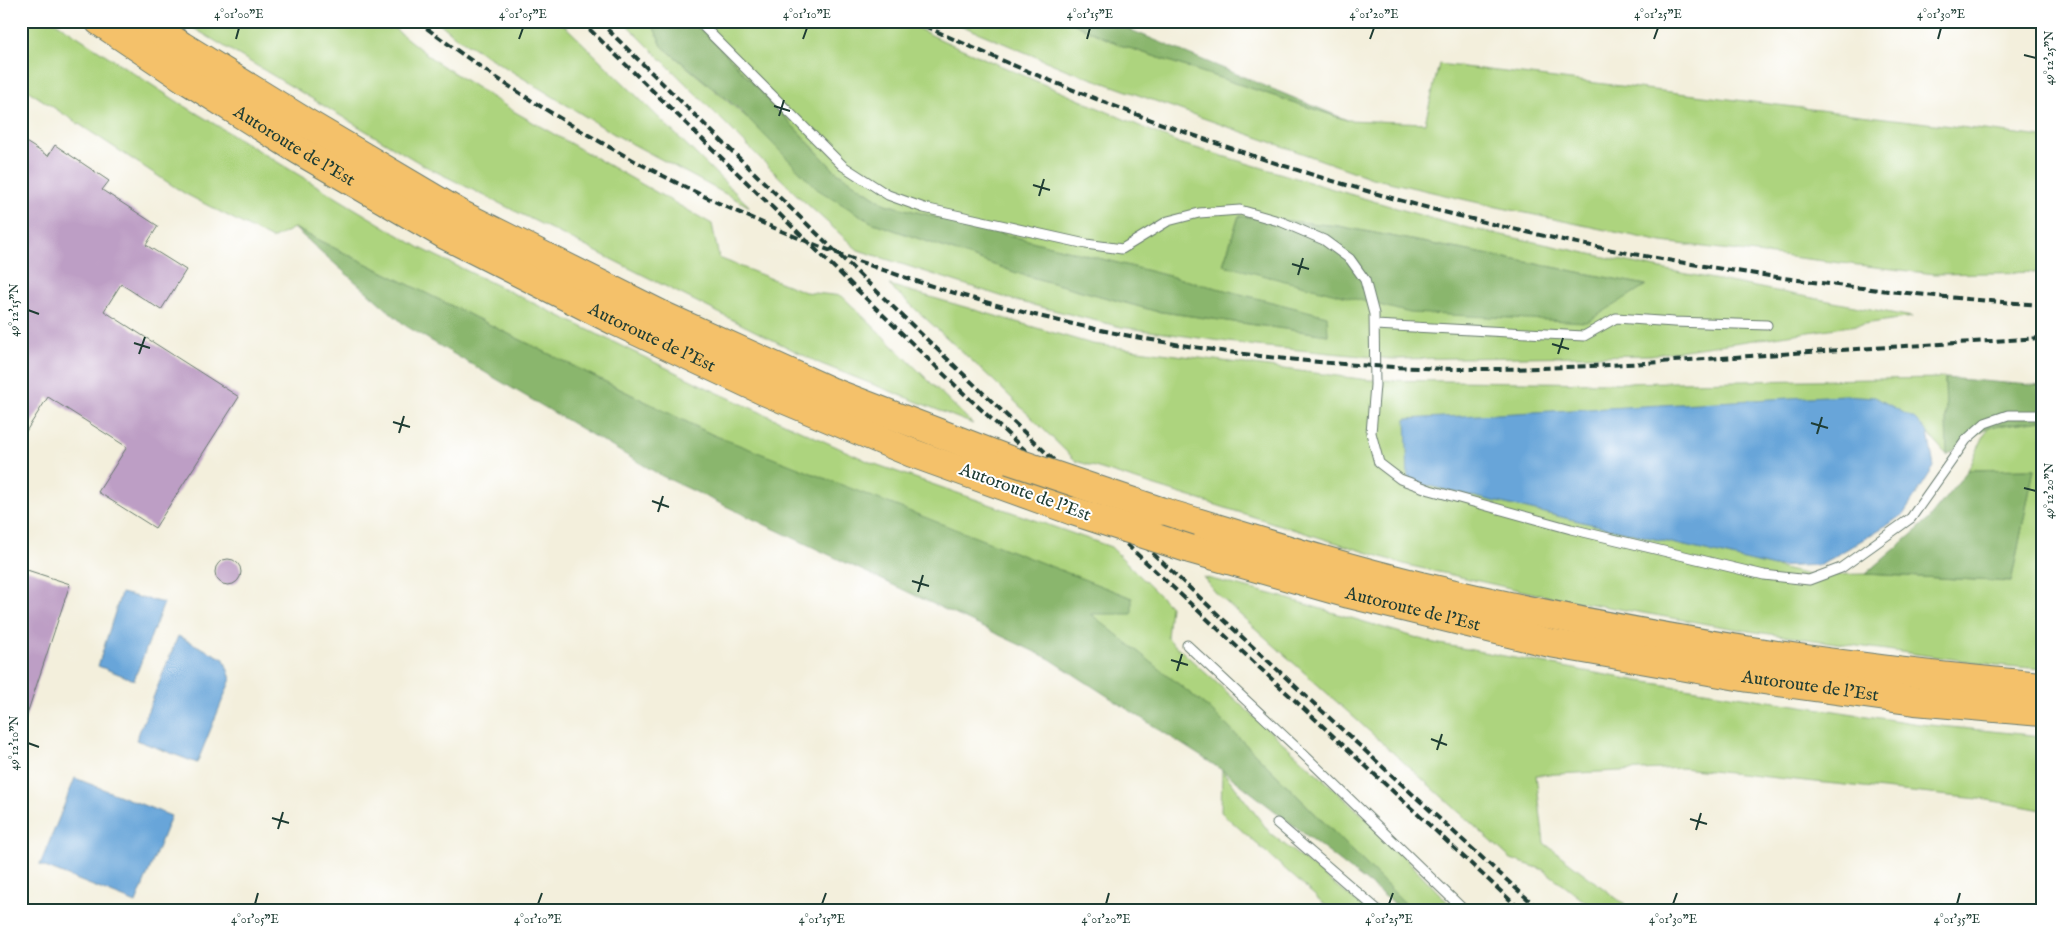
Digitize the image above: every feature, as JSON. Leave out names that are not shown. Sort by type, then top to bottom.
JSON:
[{"type":"highway","name":"Autoroute de l’Est","points":[[99,21],[187,80],[316,160],[446,235],[615,321],[799,406],[912,452],[1073,511],[1190,549],[1349,594],[1550,643],[1769,680],[1915,701],[2042,712]]},
{"type":"highway","name":"Autoroute de l’Est","points":[[145,21],[297,117],[462,215],[666,317],[830,391],[1010,460],[1160,511],[1292,551],[1420,586],[1556,616],[1750,650],[1881,670],[2042,686]]},
{"type":"lane","points":[[698,21],[843,166],[888,195],[924,208],[1086,244],[1122,249],[1168,221],[1200,213],[1240,210],[1282,222],[1324,240],[1350,259],[1365,280],[1374,314],[1375,385],[1371,433],[1379,463],[1400,479],[1430,490],[1571,529],[1764,575],[1809,580],[1841,568],[1911,518],[1966,440],[1985,423],[2008,415],[2042,414]]},
{"type":"lane","points":[[1375,325],[1584,336],[1616,318],[1766,325]]},
{"type":"lane","points":[[1187,645],[1299,750],[1465,911]]},
{"type":"lane","points":[[1277,823],[1379,911]]},
{"type":"green space","points":[[21,21],[54,21],[178,102],[420,248],[716,392],[872,463],[1111,547],[1170,606],[1167,638],[1375,826],[1456,911],[1413,911],[1211,710],[1090,614],[711,434],[294,228],[272,239],[184,193],[21,86]]},
{"type":"green space","points":[[184,21],[385,21],[435,61],[515,112],[712,224],[719,258],[805,292],[842,296],[973,424],[819,363],[423,165]]},
{"type":"green space","points":[[437,21],[560,21],[750,207],[614,134],[456,37]]},
{"type":"green space","points":[[623,21],[651,21],[662,46],[871,222],[1020,274],[1155,311],[1328,335],[1326,316],[885,204],[834,170],[695,21],[902,21],[1179,143],[1450,224],[1661,269],[1912,317],[1651,355],[1393,359],[1257,346],[1121,327],[1013,300],[858,250],[797,195]],"holes":[[[1239,216],[1338,226],[1646,285],[1223,265]]]},
{"type":"green space","points":[[651,21],[695,21],[834,170],[885,204],[1327,316],[1328,335],[1155,311],[1020,274],[871,222],[817,189],[740,110],[662,46]]},
{"type":"green space","points":[[951,21],[1068,21],[1120,45],[1347,120],[1425,123],[1439,64],[2042,137],[2042,272],[1935,274],[1662,242],[1488,205],[1372,178],[1065,69]]},
{"type":"green space","points":[[1068,21],[1109,21],[1347,120],[1120,45]]},
{"type":"green space","points":[[1239,216],[1338,226],[1646,285],[1587,322],[1410,313],[1223,265]]},
{"type":"green space","points":[[294,228],[711,434],[1132,598],[1132,614],[1091,614],[1211,710],[1413,911],[1404,911],[1222,770],[1050,659],[662,476],[406,326]]},
{"type":"green space","points":[[889,285],[1092,344],[1368,380],[1610,383],[1945,378],[1947,455],[1915,419],[1408,481],[1809,575],[1866,574],[2011,582],[2034,469],[1968,470],[1988,427],[2042,420],[2042,669],[1996,665],[1748,631],[1550,597],[1407,565],[1076,461],[993,380]]},
{"type":"green space","points":[[1945,378],[2042,386],[2042,420],[1988,427],[1947,455]]},
{"type":"green space","points":[[2034,469],[2011,582],[1866,574],[1925,523],[1968,470]]},
{"type":"green space","points":[[1203,577],[1275,595],[1434,643],[1639,681],[1919,724],[2042,736],[2042,810],[1988,800],[1682,768],[1536,775],[1544,843],[1633,911],[1597,911],[1544,870],[1511,859],[1216,593]]},
{"type":"green space","points":[[1222,770],[1270,833],[1368,911],[1332,911],[1221,812]]},
{"type":"water","points":[[1844,395],[1875,397],[1915,419],[1928,433],[1934,467],[1903,515],[1821,565],[1774,567],[1408,481],[1406,419]]},
{"type":"water","points":[[121,593],[164,603],[134,680],[98,666]]},
{"type":"water","points":[[178,636],[224,659],[231,679],[197,763],[136,740]]},
{"type":"water","points":[[75,778],[171,816],[136,903],[40,865]]},
{"type":"building","points":[[21,139],[48,156],[55,145],[109,181],[102,190],[158,226],[146,245],[186,270],[161,310],[121,284],[104,311],[239,397],[155,528],[98,492],[127,447],[48,397],[21,439]]},
{"type":"building","points":[[228,559],[237,563],[241,572],[237,581],[228,585],[219,581],[215,572],[219,563]]},
{"type":"building","points":[[21,568],[70,584],[22,729],[21,729]]},
{"type":"railway","points":[[417,21],[528,99],[645,166],[766,224],[891,272],[1019,311],[1150,340],[1284,359],[1419,368],[1498,369],[1617,365],[2042,338]]},
{"type":"railway","points":[[581,21],[958,388],[1522,911]]},
{"type":"railway","points":[[599,21],[1065,471],[1541,911]]},
{"type":"railway","points":[[914,21],[1086,95],[1174,128],[1264,159],[1444,212],[1628,253],[1731,270],[1886,291],[2042,305]]}]
